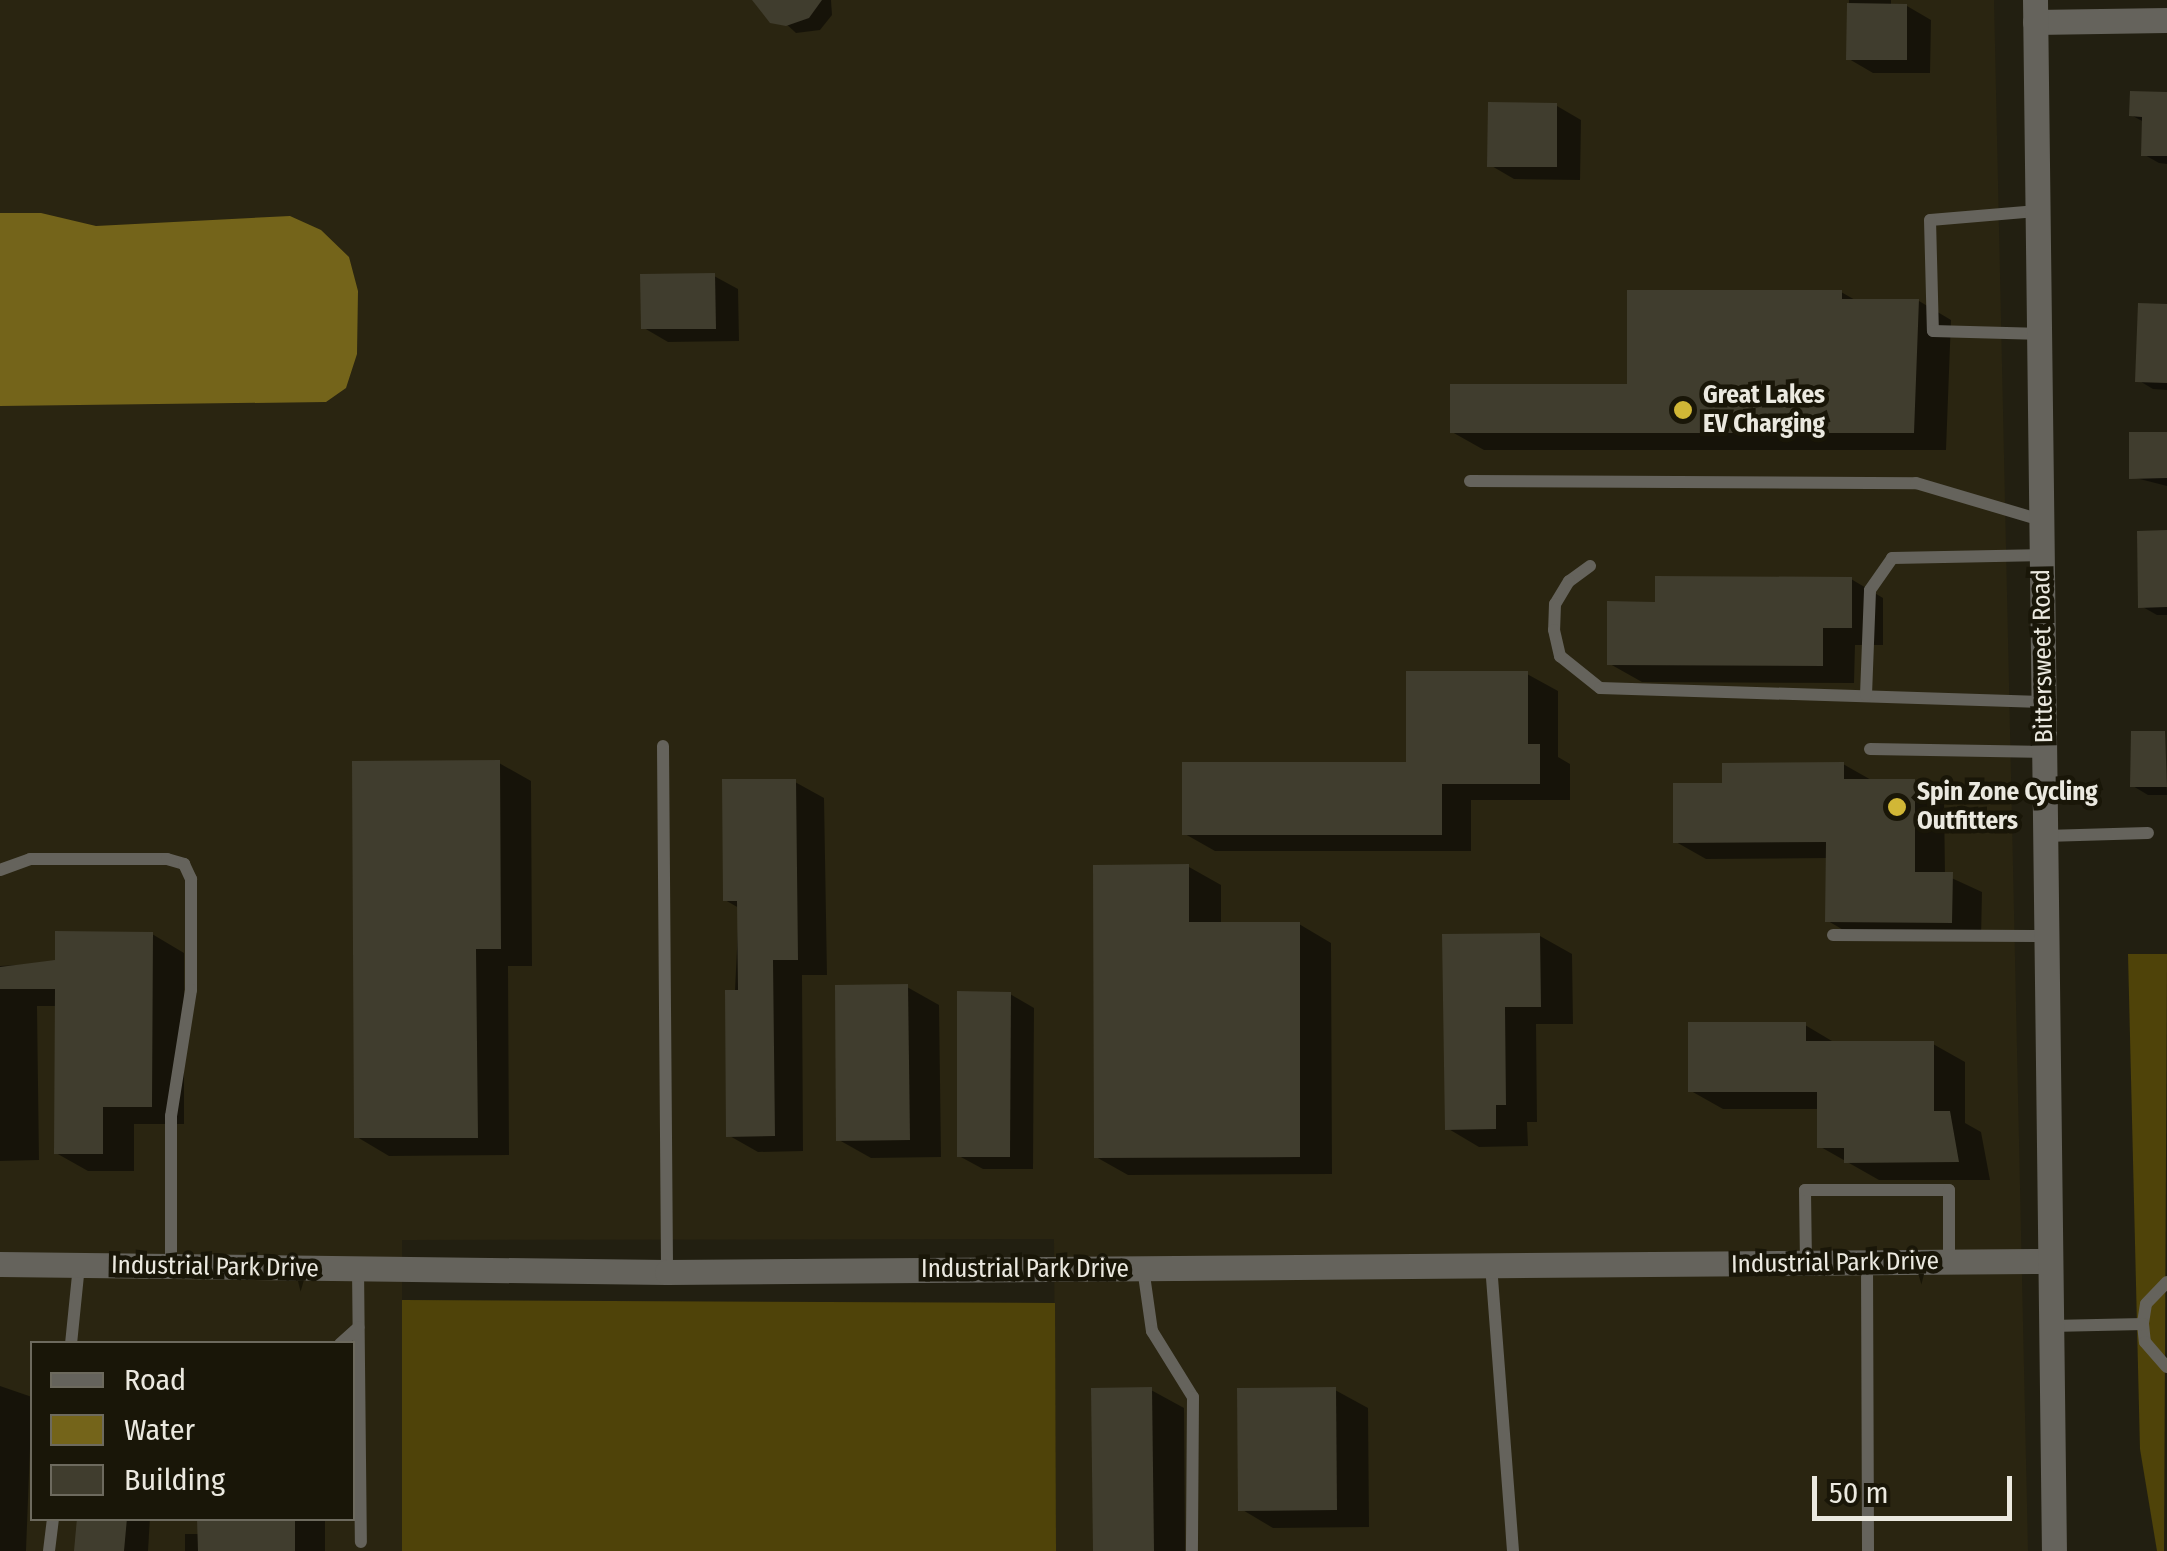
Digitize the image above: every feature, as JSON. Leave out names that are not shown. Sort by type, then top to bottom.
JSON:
[{"type":"street","points":[[2035,11],[2167,20]]},
{"type":"street","name":"Bittersweet Road","points":[[2035,11],[2054,1551]]},
{"type":"street","name":"Industrial Park Drive","points":[[0,1264],[668,1272],[2050,1262]]},
{"type":"lane","points":[[2038,211],[1930,220],[1933,331],[2039,334]]},
{"type":"lane","points":[[1470,482],[1916,483],[2041,520]]},
{"type":"lane","points":[[1866,695],[1870,590],[1892,558],[2042,555]]},
{"type":"lane","points":[[1590,566],[1569,581],[1555,604],[1554,630],[1560,656],[1600,688],[2043,702]]},
{"type":"lane","points":[[663,746],[668,1272]]},
{"type":"lane","points":[[1870,749],[2044,752]]},
{"type":"lane","points":[[2045,836],[2148,833]]},
{"type":"lane","points":[[0,870],[30,859],[167,858],[184,864],[191,879],[191,990],[172,1116],[172,1266]]},
{"type":"lane","points":[[1834,935],[2046,936]]},
{"type":"lane","points":[[1806,1263],[1805,1190],[1948,1190],[1949,1262]]},
{"type":"lane","points":[[1867,1263],[1868,1551]]},
{"type":"lane","points":[[71,1341],[79,1265]]},
{"type":"lane","points":[[1491,1266],[1513,1551]]},
{"type":"lane","points":[[358,1268],[361,1542]]},
{"type":"lane","points":[[1143,1268],[1152,1331],[1194,1396],[1192,1551]]},
{"type":"lane","points":[[2167,1282],[2146,1304],[2143,1324],[2146,1342],[2167,1367]]},
{"type":"lane","points":[[2051,1326],[2143,1324]]},
{"type":"lane","points":[[343,1341],[359,1327]]},
{"type":"lane","points":[[50,1551],[53,1521]]},
{"type":"shaded area","points":[[0,0],[1994,0],[2028,1551],[1056,1551],[1054,1239],[402,1240],[402,1551],[0,1551]]},
{"type":"shaded area","points":[[2128,954],[2167,954],[2164,1551],[2157,1551],[2140,1449]]},
{"type":"shaded area","points":[[402,1300],[1055,1303],[1056,1551],[402,1551]]},
{"type":"water","points":[[0,213],[41,213],[96,226],[290,216],[321,230],[349,257],[358,291],[357,354],[346,388],[326,402],[0,406]]},
{"type":"building","points":[[752,0],[822,0],[809,18],[786,26],[770,23]]},
{"type":"building","points":[[1847,3],[1907,4],[1907,60],[1846,60]]},
{"type":"building","points":[[2130,91],[2167,92],[2167,156],[2141,156],[2142,117],[2129,116]]},
{"type":"building","points":[[1488,102],[1557,103],[1557,167],[1487,167]]},
{"type":"building","points":[[715,273],[716,329],[641,329],[640,274]]},
{"type":"building","points":[[1627,290],[1842,290],[1842,299],[1919,299],[1914,433],[1450,433],[1450,384],[1627,384]]},
{"type":"building","points":[[2138,303],[2167,304],[2167,383],[2135,382]]},
{"type":"building","points":[[2129,432],[2167,432],[2167,478],[2129,479]]},
{"type":"building","points":[[2167,530],[2167,607],[2138,608],[2137,531]]},
{"type":"building","points":[[1655,576],[1852,577],[1852,628],[1823,628],[1823,666],[1607,665],[1607,601],[1655,602]]},
{"type":"building","points":[[1406,671],[1528,671],[1528,744],[1540,744],[1540,784],[1442,784],[1442,835],[1182,835],[1182,762],[1406,762]]},
{"type":"building","points":[[2131,731],[2165,731],[2167,787],[2130,787]]},
{"type":"building","points":[[500,760],[501,949],[476,949],[478,1138],[354,1138],[352,761]]},
{"type":"building","points":[[1844,762],[1844,779],[1915,779],[1915,872],[1953,872],[1952,923],[1825,922],[1826,842],[1673,843],[1673,783],[1722,783],[1722,763]]},
{"type":"building","points":[[722,779],[796,779],[798,960],[773,960],[775,1136],[726,1137],[725,990],[738,990],[737,901],[723,901]]},
{"type":"building","points":[[1189,864],[1189,922],[1300,922],[1300,1157],[1094,1158],[1093,865]]},
{"type":"building","points":[[55,931],[153,932],[152,1107],[103,1107],[103,1154],[54,1154],[55,989],[0,989],[0,967],[55,960]]},
{"type":"building","points":[[1540,933],[1541,1007],[1505,1007],[1506,1105],[1496,1105],[1496,1129],[1445,1130],[1442,934]]},
{"type":"building","points":[[908,984],[910,1140],[836,1141],[835,985]]},
{"type":"building","points":[[957,991],[1011,992],[1010,1157],[957,1157]]},
{"type":"building","points":[[1688,1022],[1806,1022],[1806,1041],[1934,1041],[1934,1111],[1950,1111],[1959,1162],[1844,1163],[1844,1148],[1817,1148],[1817,1092],[1688,1092]]},
{"type":"building","points":[[1152,1387],[1154,1551],[1093,1551],[1091,1388]]},
{"type":"building","points":[[1336,1387],[1337,1510],[1238,1511],[1237,1388]]},
{"type":"building","points":[[77,1521],[127,1521],[124,1551],[74,1551]]},
{"type":"building","points":[[197,1521],[295,1521],[295,1551],[198,1551]]},
{"type":"place","name":"Great Lakes EV Charging","points":[[1683,410]]},
{"type":"place","name":"Spin Zone Cycling Outfitters","points":[[1897,807]]}]
